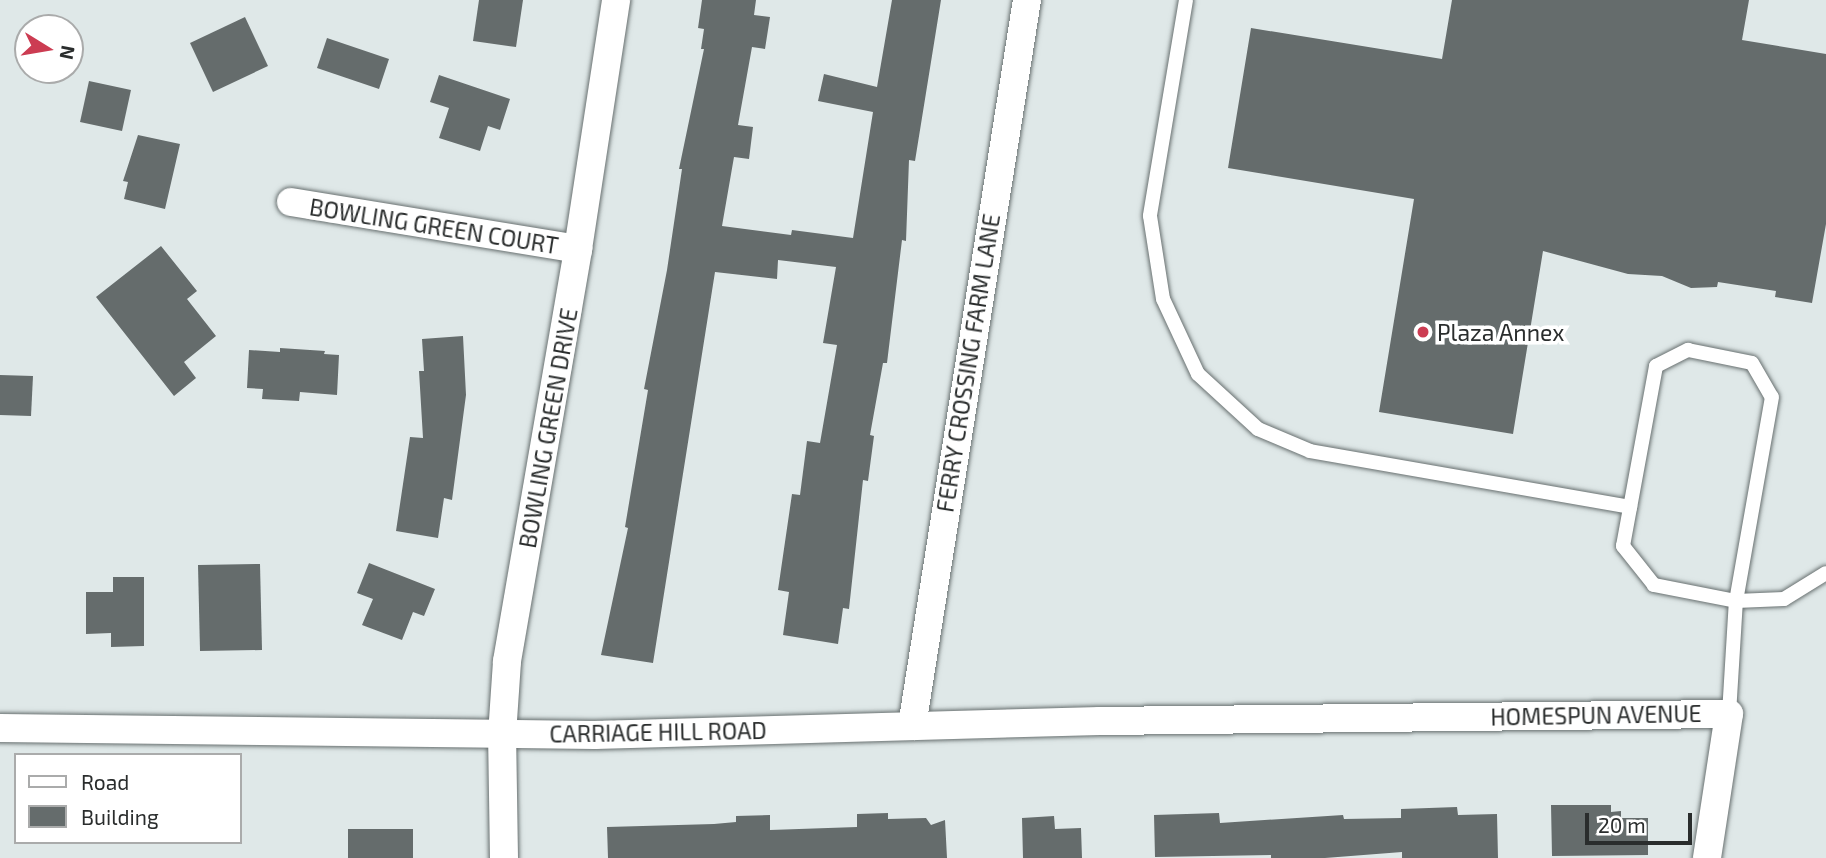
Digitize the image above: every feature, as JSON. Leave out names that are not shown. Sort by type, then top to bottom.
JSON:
[{"type":"street","name":"BOWLING GREEN DRIVE","points":[[504,858],[502,735],[507,661],[578,249],[616,0]]},
{"type":"street","name":"FERRY CROSSING FARM LANE","points":[[912,726],[1027,0]]},
{"type":"street","name":"BOWLING GREEN COURT","points":[[291,202],[578,249]]},
{"type":"street","name":"HOMESPUN AVENUE","points":[[1317,718],[1729,714],[1707,858]]},
{"type":"street","name":"CARRIAGE HILL ROAD","points":[[0,728],[502,735],[1317,718]]},
{"type":"lane","points":[[1186,0],[1150,216],[1163,299],[1198,374],[1258,429],[1310,451],[1630,507]]},
{"type":"lane","points":[[1729,714],[1735,601],[1772,397],[1752,363],[1688,350],[1656,366],[1623,546],[1654,585],[1735,601],[1784,599],[1826,573]]},
{"type":"building","points":[[479,0],[523,0],[516,47],[473,41]]},
{"type":"building","points":[[702,0],[756,0],[754,15],[770,17],[765,49],[752,47],[738,125],[753,127],[749,159],[734,157],[722,226],[791,235],[792,230],[853,238],[873,112],[818,101],[824,74],[877,87],[892,0],[941,0],[915,161],[909,160],[906,241],[902,240],[887,363],[883,363],[870,435],[874,436],[868,481],[863,480],[849,609],[843,608],[838,644],[783,635],[789,592],[778,590],[792,494],[800,495],[807,441],[820,443],[837,345],[823,343],[836,267],[778,260],[777,279],[715,272],[653,663],[601,655],[628,528],[625,527],[648,390],[644,389],[667,270],[682,169],[679,169],[704,49],[701,49],[704,29],[698,28]]},
{"type":"building","points":[[1452,0],[1749,0],[1742,40],[1826,54],[1826,224],[1812,303],[1775,297],[1776,291],[1718,282],[1717,287],[1691,288],[1662,276],[1628,274],[1543,251],[1513,434],[1379,412],[1414,199],[1228,168],[1251,28],[1442,59]]},
{"type":"building","points":[[245,17],[268,66],[213,92],[190,43]]},
{"type":"building","points":[[327,38],[389,59],[379,89],[317,68]]},
{"type":"building","points":[[439,75],[510,99],[500,130],[488,126],[480,151],[439,138],[449,108],[430,102]]},
{"type":"building","points":[[89,81],[131,90],[122,131],[80,122]]},
{"type":"building","points":[[138,135],[180,144],[165,209],[124,199],[128,182],[123,181]]},
{"type":"building","points":[[161,246],[197,291],[187,299],[216,336],[184,362],[196,378],[174,396],[96,297]]},
{"type":"building","points":[[463,336],[466,395],[452,500],[444,498],[438,538],[396,531],[410,437],[423,438],[419,371],[424,371],[422,339]]},
{"type":"building","points":[[280,348],[325,351],[324,354],[339,355],[337,395],[300,392],[299,401],[262,399],[263,389],[247,388],[249,350],[280,352]]},
{"type":"building","points":[[0,375],[33,376],[31,416],[0,415]]},
{"type":"building","points":[[369,563],[435,589],[424,616],[413,612],[402,640],[362,625],[373,599],[357,593]]},
{"type":"building","points":[[260,564],[262,650],[200,651],[198,565]]},
{"type":"building","points":[[113,577],[144,577],[144,646],[111,647],[111,633],[86,634],[86,592],[113,592]]},
{"type":"building","points":[[1551,805],[1611,805],[1611,812],[1621,811],[1621,818],[1648,818],[1648,855],[1552,856]]},
{"type":"building","points":[[1457,807],[1458,815],[1497,814],[1498,858],[1402,858],[1402,852],[1325,858],[1271,858],[1271,855],[1155,857],[1154,815],[1219,813],[1220,823],[1343,815],[1344,819],[1401,818],[1401,809]]},
{"type":"building","points":[[888,813],[888,819],[926,818],[931,825],[945,820],[947,858],[608,858],[607,827],[714,824],[736,822],[736,816],[770,815],[770,830],[857,827],[857,814]]},
{"type":"building","points":[[1054,816],[1055,829],[1081,828],[1082,858],[1023,858],[1022,818]]},
{"type":"building","points":[[348,829],[413,829],[413,858],[348,858]]},
{"type":"place","name":"Plaza Annex","points":[[1423,332]]}]
